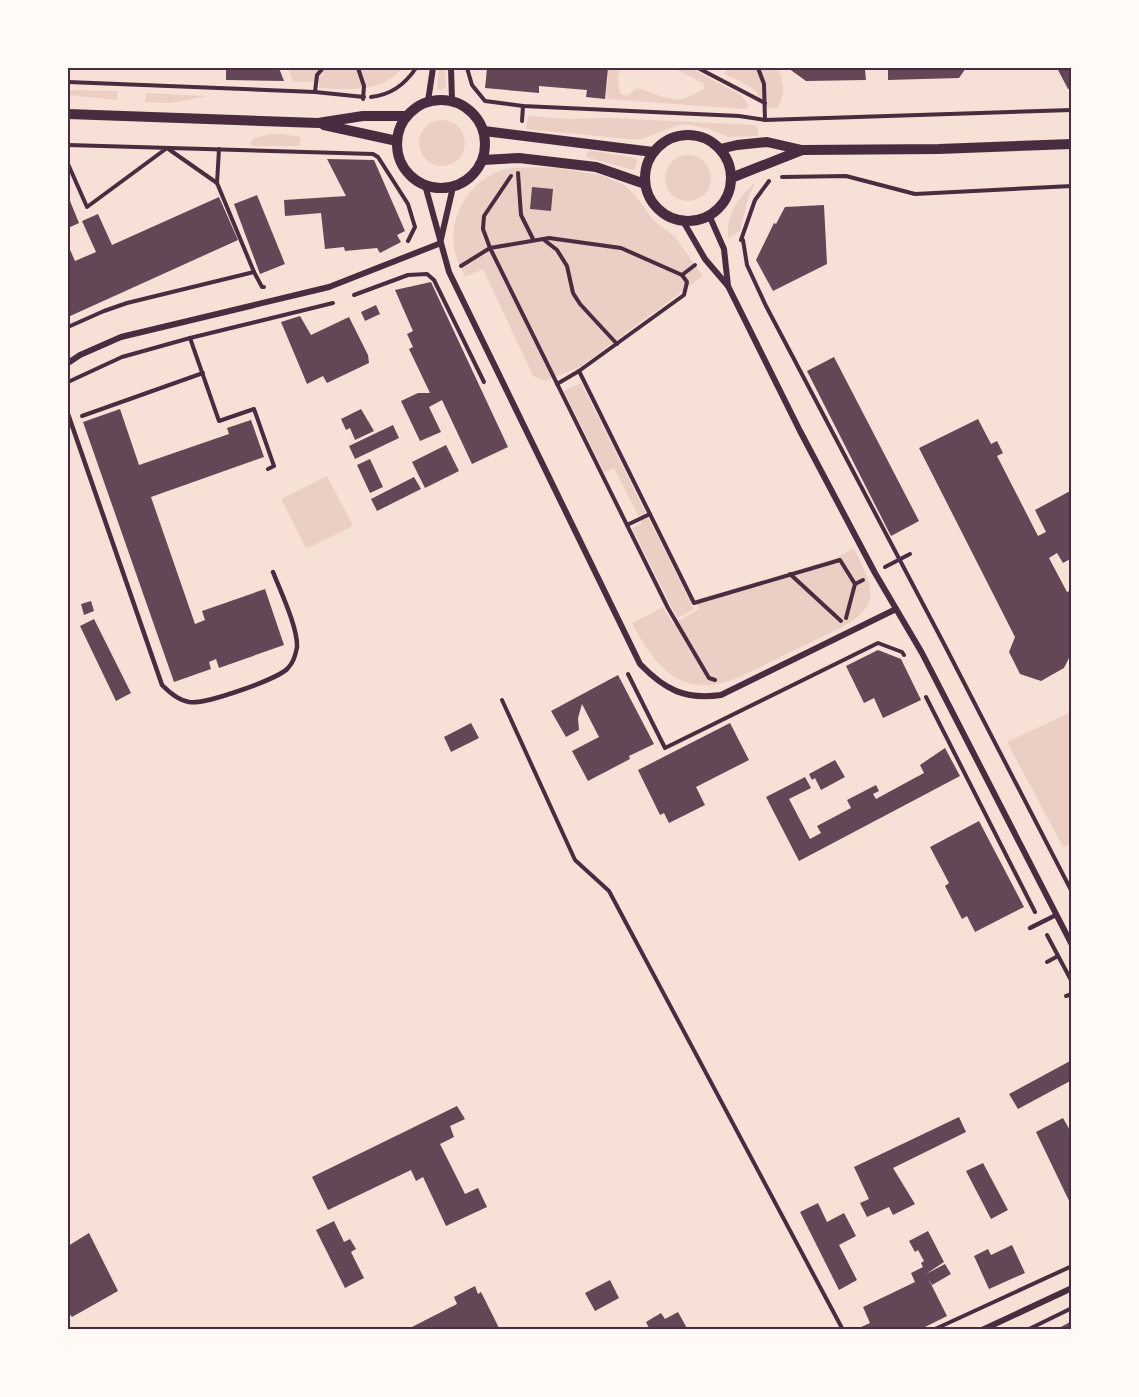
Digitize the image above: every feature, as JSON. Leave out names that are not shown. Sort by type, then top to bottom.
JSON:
[{"type":"street","points":[[428,101],[433,68]]},
{"type":"street","points":[[452,68],[452,100]]},
{"type":"street","points":[[440,99],[452,100],[466,106],[477,117],[484,130],[486,145],[483,160],[476,172],[453,187],[438,188],[425,185],[413,178],[404,168],[398,155],[397,141],[400,128],[416,106],[440,99]]},
{"type":"street","points":[[68,114],[318,123],[397,141]]},
{"type":"street","points":[[318,123],[363,116],[407,116]]},
{"type":"street","points":[[484,130],[653,152]]},
{"type":"street","points":[[693,135],[708,140],[720,149],[728,162],[731,178],[728,193],[721,206],[709,215],[696,220],[683,221],[669,217],[658,209],[649,198],[645,184],[646,168],[653,152],[664,142],[678,136],[693,135]]},
{"type":"street","points":[[720,149],[767,142],[802,150],[939,149],[1071,144]]},
{"type":"street","points":[[731,178],[802,150]]},
{"type":"street","points":[[483,160],[519,158],[596,167],[645,184]]},
{"type":"street","points":[[425,185],[449,272],[640,664],[656,681],[688,695],[703,697],[721,694],[896,609]]},
{"type":"street","points":[[441,243],[453,187]]},
{"type":"street","points":[[709,215],[724,249],[728,286]]},
{"type":"street","points":[[683,221],[705,259],[728,286],[800,431],[875,573],[922,653],[1071,945]]},
{"type":"street","points":[[68,363],[80,355],[121,337],[329,287],[441,243]]},
{"type":"street","points":[[982,1329],[1071,1288]]},
{"type":"lane","points":[[68,414],[162,685],[170,693],[178,699],[189,702],[204,702],[275,677],[288,669],[297,647],[295,633],[273,572]]},
{"type":"lane","points":[[1030,928],[1056,915]]},
{"type":"path","points":[[315,92],[317,75],[323,68]]},
{"type":"path","points":[[358,68],[364,86],[363,97]]},
{"type":"path","points":[[68,82],[315,92],[375,97],[391,92],[408,79],[416,68]]},
{"type":"path","points":[[467,68],[472,85],[485,101],[523,106],[739,116],[765,120],[1071,110]]},
{"type":"path","points":[[698,68],[765,103]]},
{"type":"path","points":[[68,145],[373,154],[378,158],[408,204],[415,226],[407,242]]},
{"type":"path","points":[[68,164],[87,207],[167,148]]},
{"type":"path","points":[[167,148],[217,183]]},
{"type":"path","points":[[219,149],[217,183],[262,287],[272,285]]},
{"type":"path","points":[[518,173],[508,178],[484,216],[483,229],[490,248],[668,608],[709,678],[721,679]]},
{"type":"path","points":[[1071,186],[915,194],[846,176],[786,177],[770,181],[754,200],[743,240],[747,265],[766,306],[1071,892]]},
{"type":"path","points":[[542,238],[556,250],[567,267],[573,293],[580,304],[617,344]]},
{"type":"path","points":[[464,265],[490,248],[542,238],[621,248],[682,275],[687,282],[684,294],[579,371],[557,384]]},
{"type":"path","points":[[724,249],[743,240]]},
{"type":"path","points":[[682,275],[705,259]]},
{"type":"path","points":[[68,327],[128,303],[254,272]]},
{"type":"path","points":[[353,296],[408,275],[427,274],[434,280],[486,387]]},
{"type":"path","points":[[68,382],[122,357],[342,300]]},
{"type":"path","points":[[190,338],[219,421],[254,409],[274,466],[268,469]]},
{"type":"path","points":[[579,371],[694,603],[840,560],[855,584]]},
{"type":"path","points":[[70,420],[203,373]]},
{"type":"path","points":[[627,525],[650,514]]},
{"type":"path","points":[[899,560],[910,554]]},
{"type":"path","points":[[790,574],[844,621],[832,627]]},
{"type":"path","points":[[628,673],[665,748],[878,643],[902,652],[908,661]]},
{"type":"path","points":[[923,692],[1071,982]]},
{"type":"path","points":[[502,700],[575,860],[609,891],[843,1329]]},
{"type":"path","points":[[1047,962],[1058,956]]},
{"type":"path","points":[[1066,996],[1071,994]]},
{"type":"path","points":[[933,1329],[1071,1266]]},
{"type":"path","points":[[1027,1329],[1071,1308]]},
{"type":"shaded area","points":[[288,68],[403,68],[384,82],[354,89],[319,88],[319,82],[293,82]]},
{"type":"shaded area","points":[[439,68],[445,68],[446,88],[440,90],[437,88]]},
{"type":"shaded area","points":[[609,68],[620,68],[618,80],[620,94],[627,96],[637,88],[671,99],[685,98],[694,94],[704,88],[703,83],[673,68],[690,68],[741,95],[749,105],[743,109],[606,99]]},
{"type":"shaded area","points":[[727,68],[778,68],[783,83],[783,93],[777,108],[765,106],[752,88],[724,74]]},
{"type":"shaded area","points":[[68,90],[118,91],[117,100],[68,95]]},
{"type":"shaded area","points":[[146,93],[207,96],[172,103],[145,102]]},
{"type":"shaded area","points":[[528,116],[754,125],[758,129],[758,136],[728,137],[707,128],[682,124],[642,139],[628,139],[526,129]]},
{"type":"shaded area","points":[[442,120],[451,121],[458,127],[464,134],[464,152],[458,159],[451,165],[442,166],[433,165],[426,159],[420,152],[419,143],[420,134],[426,127],[433,121]]},
{"type":"shaded area","points":[[271,134],[301,137],[299,146],[252,146],[250,143],[254,138]]},
{"type":"shaded area","points":[[589,150],[636,158],[637,164],[634,170],[589,158],[586,156]]},
{"type":"shaded area","points":[[688,155],[697,156],[705,161],[710,169],[710,187],[705,195],[697,200],[688,201],[679,200],[671,195],[666,187],[665,178],[666,169],[671,161],[679,156]]},
{"type":"shaded area","points":[[513,168],[558,168],[600,175],[623,184],[636,196],[653,220],[675,237],[703,276],[580,367],[544,381],[533,376],[483,269],[465,277],[456,256],[454,228],[458,214],[472,190],[494,174]]},
{"type":"shaded area","points":[[756,182],[749,195],[740,231],[728,238],[729,221],[734,207]]},
{"type":"shaded area","points":[[581,383],[694,609],[677,618],[632,528],[642,523],[614,468],[604,472],[564,391]]},
{"type":"shaded area","points":[[327,476],[353,526],[306,549],[281,499]]},
{"type":"shaded area","points":[[854,548],[869,583],[869,601],[864,610],[842,627],[730,681],[702,685],[676,678],[655,660],[632,623],[663,607],[673,624],[699,609],[695,600],[834,559]]},
{"type":"shaded area","points":[[1071,712],[1071,843],[1063,847],[1007,742]]},
{"type":"building","points":[[149,68],[189,68],[189,70],[149,70]]},
{"type":"building","points":[[226,68],[279,68],[284,81],[226,80]]},
{"type":"building","points":[[487,68],[608,68],[605,99],[586,97],[587,90],[539,86],[539,93],[485,88]]},
{"type":"building","points":[[788,68],[966,68],[959,78],[888,80],[888,70],[865,70],[866,80],[806,81]]},
{"type":"building","points":[[1057,68],[1072,68],[1072,89],[1068,89]]},
{"type":"building","points":[[327,159],[374,160],[405,231],[397,235],[401,242],[380,253],[377,248],[345,251],[344,247],[325,249],[321,213],[285,216],[284,200],[346,196]]},
{"type":"building","points":[[532,187],[553,189],[551,211],[530,209]]},
{"type":"building","points":[[257,195],[285,264],[260,274],[234,204]]},
{"type":"building","points":[[68,196],[79,223],[68,228]]},
{"type":"building","points":[[219,197],[238,240],[68,317],[68,245],[75,261],[96,252],[82,221],[98,214],[112,245]]},
{"type":"building","points":[[824,205],[827,264],[773,291],[756,260],[774,223],[776,224],[785,207]]},
{"type":"building","points":[[431,282],[508,447],[472,464],[442,400],[429,407],[441,432],[420,441],[401,401],[418,393],[430,393],[409,349],[413,347],[407,334],[413,331],[395,290]]},
{"type":"building","points":[[376,305],[380,314],[365,321],[361,312]]},
{"type":"building","points":[[300,316],[311,335],[349,317],[368,355],[369,363],[327,383],[323,376],[307,384],[281,322]]},
{"type":"building","points":[[834,357],[919,521],[891,536],[807,371]]},
{"type":"building","points":[[120,409],[139,465],[229,434],[227,428],[251,420],[264,457],[151,497],[195,624],[205,620],[202,611],[265,589],[284,645],[219,668],[216,659],[209,662],[211,669],[174,682],[83,422]]},
{"type":"building","points":[[361,409],[374,431],[355,440],[350,428],[346,430],[341,419]]},
{"type":"building","points":[[978,419],[991,444],[997,441],[1003,453],[997,456],[1038,536],[1046,532],[1035,510],[1072,490],[1072,558],[1063,563],[1057,553],[1049,558],[1067,592],[1072,590],[1072,652],[1064,668],[1041,681],[1020,674],[1009,652],[1015,637],[919,448]]},
{"type":"building","points":[[393,425],[399,438],[355,459],[349,446]]},
{"type":"building","points":[[446,445],[459,471],[425,488],[412,462]]},
{"type":"building","points":[[370,459],[383,487],[370,493],[357,465]]},
{"type":"building","points":[[414,477],[421,489],[377,511],[371,499]]},
{"type":"building","points":[[91,601],[94,611],[84,615],[81,604]]},
{"type":"building","points":[[94,619],[131,693],[116,701],[80,626]]},
{"type":"building","points":[[878,650],[901,659],[921,700],[883,718],[874,698],[864,703],[846,666]]},
{"type":"building","points":[[618,675],[654,744],[588,781],[572,751],[599,737],[582,704],[578,718],[579,730],[566,737],[551,711]]},
{"type":"building","points":[[471,723],[479,738],[451,752],[444,737]]},
{"type":"building","points":[[730,723],[749,760],[696,787],[705,805],[669,823],[664,813],[660,815],[638,770]]},
{"type":"building","points":[[945,748],[960,776],[799,861],[766,797],[805,777],[811,788],[789,799],[810,839],[821,833],[817,826],[851,808],[847,800],[876,785],[879,791],[873,794],[876,799],[924,773],[920,765]]},
{"type":"building","points":[[835,760],[845,777],[821,790],[815,778],[812,780],[809,774]]},
{"type":"building","points":[[979,821],[1024,907],[975,932],[967,916],[962,919],[945,886],[949,883],[930,847]]},
{"type":"building","points":[[1072,1060],[1072,1080],[1018,1109],[1009,1094]]},
{"type":"building","points":[[457,1106],[465,1119],[450,1126],[454,1137],[440,1144],[465,1194],[478,1188],[487,1207],[446,1226],[423,1177],[416,1181],[411,1170],[328,1210],[312,1177]]},
{"type":"building","points":[[959,1117],[966,1132],[893,1168],[915,1204],[893,1215],[889,1207],[867,1217],[860,1203],[869,1199],[854,1167]]},
{"type":"building","points":[[1063,1118],[1072,1134],[1072,1207],[1036,1132]]},
{"type":"building","points":[[983,1163],[1008,1210],[991,1219],[966,1171]]},
{"type":"building","points":[[818,1203],[827,1222],[844,1213],[856,1236],[839,1245],[857,1280],[839,1290],[800,1212]]},
{"type":"building","points":[[334,1221],[344,1242],[350,1239],[356,1249],[351,1252],[364,1278],[345,1288],[316,1230]]},
{"type":"building","points":[[928,1231],[944,1262],[926,1274],[945,1264],[951,1274],[932,1285],[928,1278],[947,1316],[919,1330],[862,1330],[861,1327],[870,1323],[863,1307],[915,1282],[911,1273],[923,1267],[921,1263],[924,1261],[909,1241]]},
{"type":"building","points":[[89,1233],[118,1291],[72,1317],[68,1312],[68,1246]]},
{"type":"building","points":[[1012,1245],[1025,1273],[989,1289],[974,1256],[988,1249],[991,1255]]},
{"type":"building","points":[[610,1280],[619,1298],[595,1311],[585,1293]]},
{"type":"building","points":[[475,1286],[478,1294],[481,1292],[500,1330],[406,1330],[457,1304],[454,1297]]},
{"type":"building","points":[[678,1312],[688,1330],[646,1330],[649,1328],[646,1322],[661,1313],[665,1319]]},
{"type":"building","points":[[1072,1321],[1072,1330],[1055,1330]]}]
